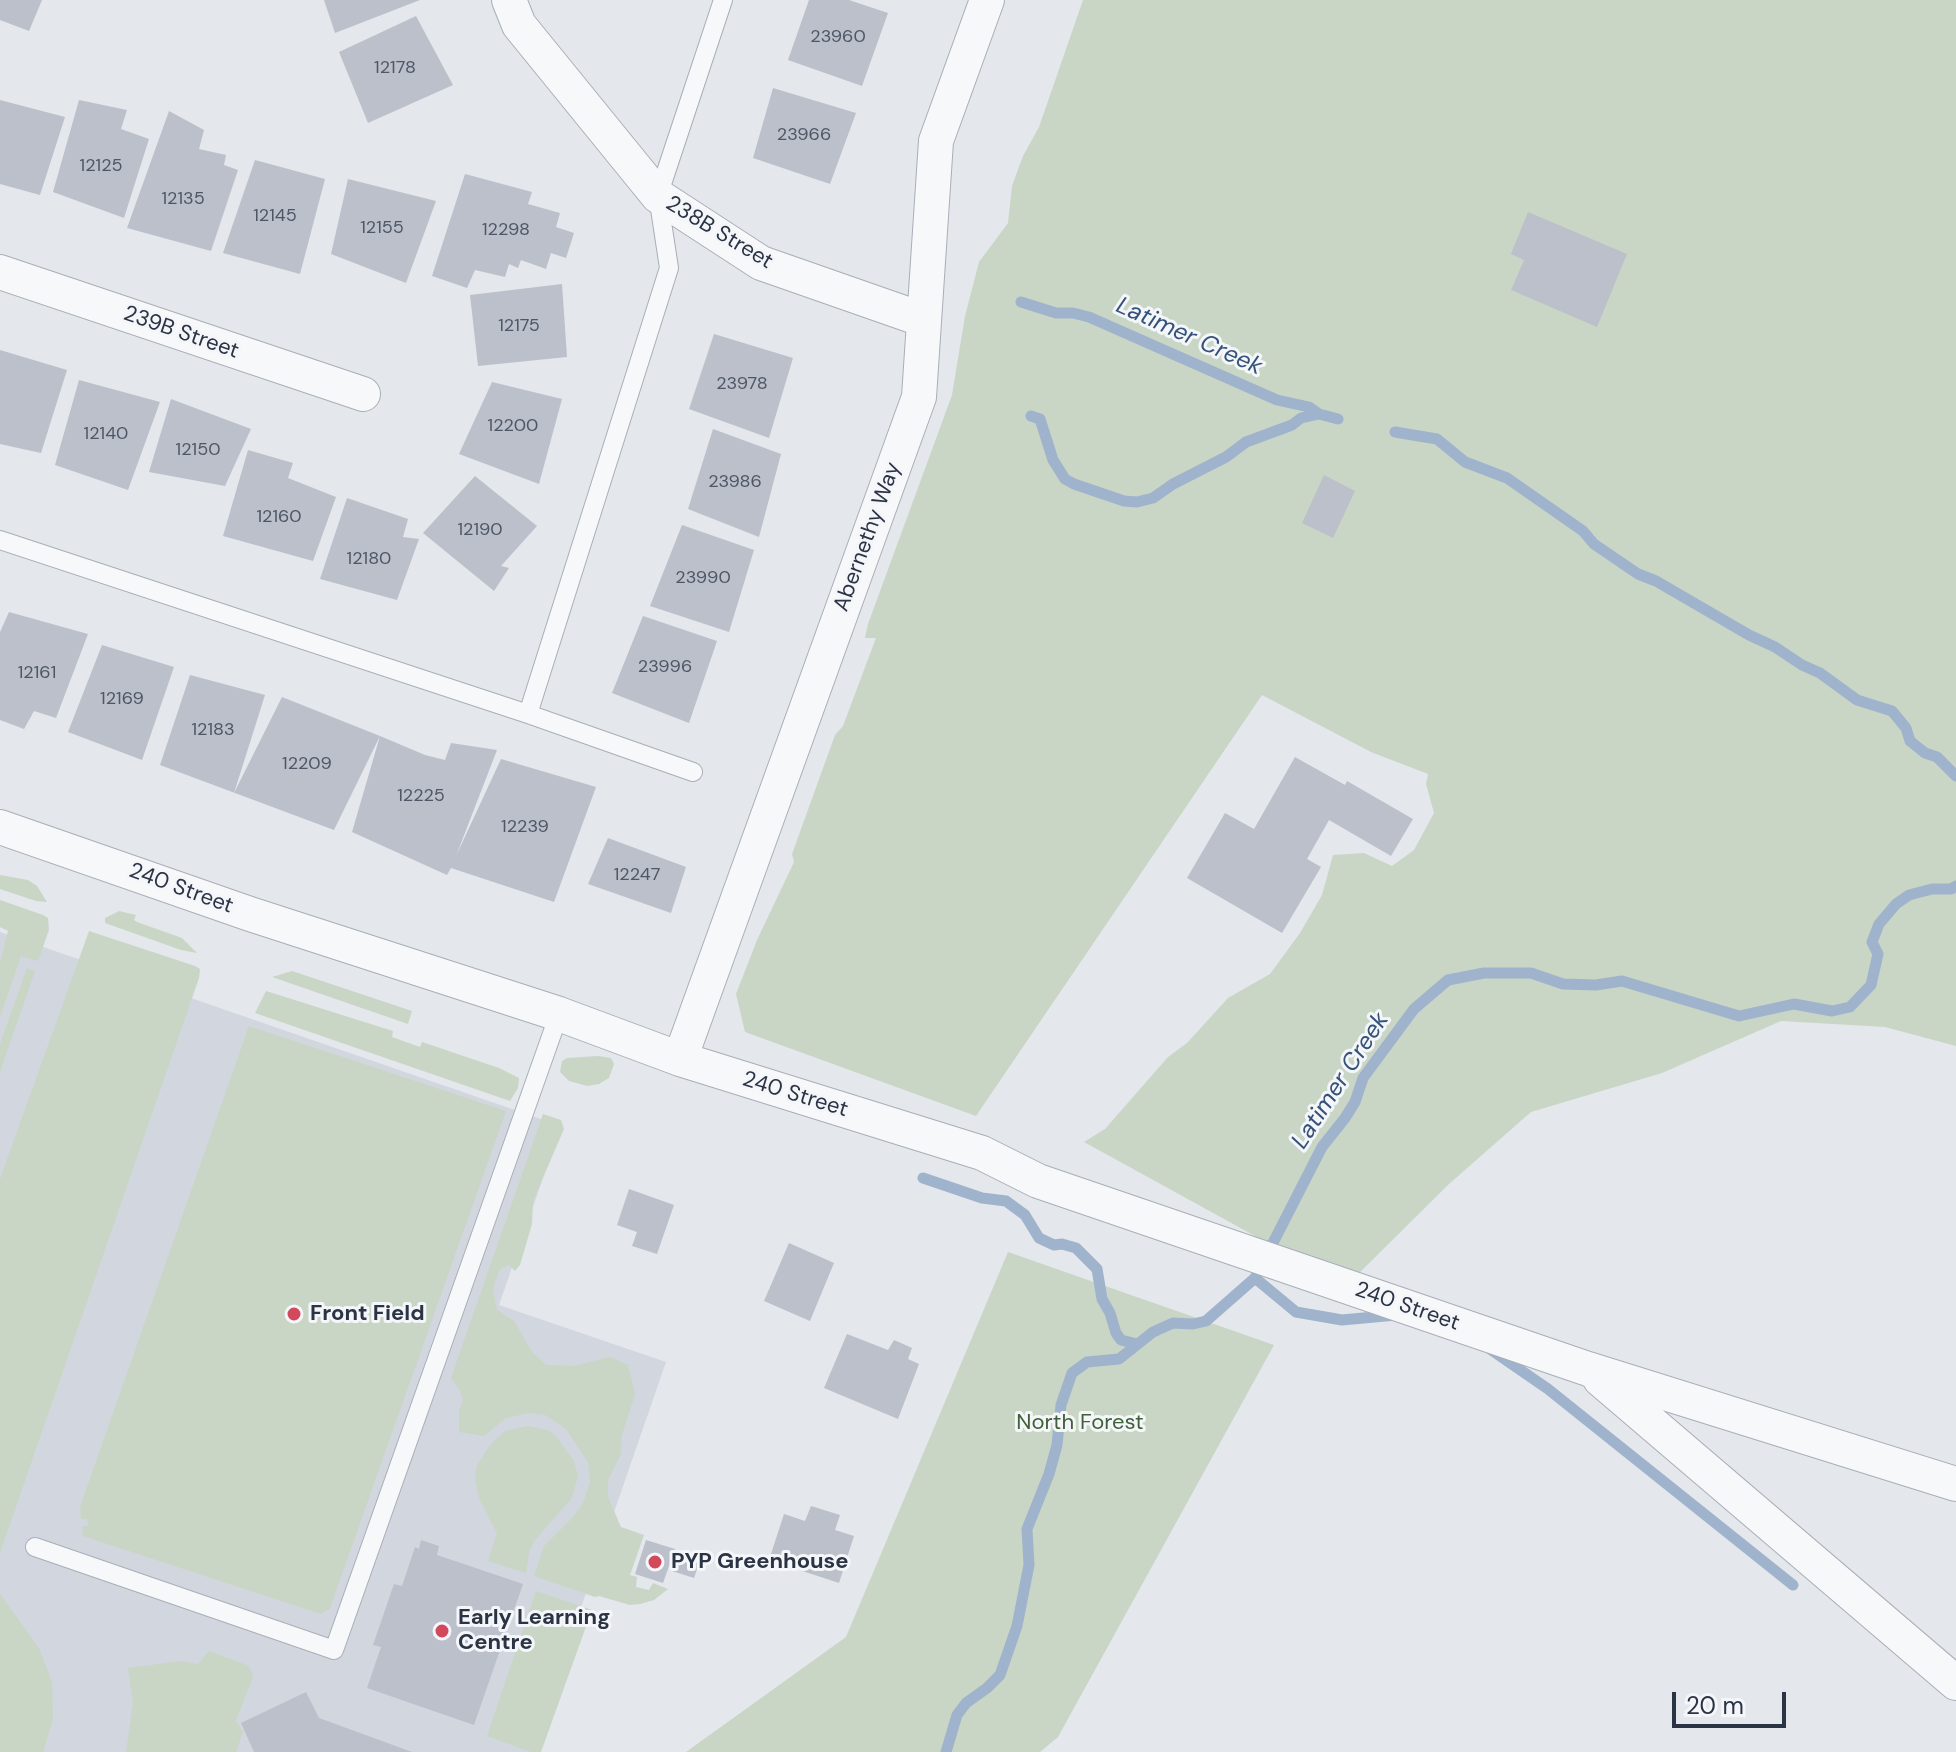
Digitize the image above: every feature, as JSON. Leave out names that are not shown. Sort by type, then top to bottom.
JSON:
[{"type":"street","name":"238B Street","points":[[509,0],[519,25],[658,196],[761,263],[924,320]]},
{"type":"street","name":"Abernethy Way","points":[[680,1059],[919,397],[936,141],[987,0]]},
{"type":"street","name":"239B Street","points":[[0,272],[363,394]]},
{"type":"street","name":"240 Street","points":[[0,827],[250,914],[559,1014],[680,1059],[982,1153],[1038,1181],[1588,1369],[1956,1484]]},
{"type":"street","name":"240 Street","points":[[1588,1369],[1956,1683]]},
{"type":"lane","points":[[528,714],[669,268],[658,196],[723,0]]},
{"type":"lane","points":[[0,540],[528,714],[693,772]]},
{"type":"lane","points":[[35,1547],[334,1650],[559,1014]]},
{"type":"shaded area","points":[[0,932],[561,1126],[499,1305],[666,1362],[531,1752],[0,1752]]},
{"type":"green space","points":[[1083,0],[1956,0],[1956,1046],[1885,1027],[1781,1021],[1662,1073],[1531,1112],[1449,1184],[1346,1286],[1084,1142],[1105,1129],[1168,1057],[1187,1043],[1228,998],[1270,974],[1300,933],[1322,895],[1333,855],[1364,853],[1392,866],[1414,850],[1434,813],[1426,784],[1428,774],[1371,752],[1262,695],[976,1116],[745,1032],[736,994],[757,940],[794,862],[792,854],[835,735],[843,726],[876,638],[865,638],[868,624],[952,395],[965,316],[979,262],[1008,223],[1012,186],[1023,156],[1039,127]]},
{"type":"green space","points":[[0,875],[28,880],[37,886],[47,902],[0,889]]},
{"type":"green space","points":[[0,900],[48,918],[49,930],[38,961],[21,956],[0,1017],[0,963],[8,931],[0,927]]},
{"type":"green space","points":[[119,911],[136,915],[134,920],[137,922],[182,938],[197,953],[105,923],[105,918]]},
{"type":"green space","points":[[89,931],[195,966],[200,969],[199,978],[0,1553],[0,1179]]},
{"type":"green space","points":[[27,968],[35,971],[0,1072],[0,1044]]},
{"type":"green space","points":[[292,971],[412,1011],[408,1024],[272,977]]},
{"type":"green space","points":[[266,991],[393,1031],[392,1037],[420,1047],[422,1042],[499,1068],[519,1078],[518,1088],[510,1101],[255,1013]]},
{"type":"green space","name":"Front Field","points":[[249,1026],[506,1111],[330,1608],[321,1614],[83,1536],[82,1527],[89,1525],[87,1519],[81,1519],[80,1507]]},
{"type":"green space","points":[[567,1058],[611,1058],[614,1064],[609,1078],[599,1084],[587,1086],[569,1081],[560,1072],[562,1061]]},
{"type":"green space","points":[[543,1114],[561,1120],[564,1129],[533,1201],[532,1224],[520,1265],[515,1271],[509,1265],[500,1269],[493,1288],[495,1302],[497,1310],[514,1321],[532,1352],[546,1365],[575,1366],[610,1357],[628,1365],[635,1394],[622,1435],[621,1454],[608,1480],[608,1497],[621,1527],[644,1535],[630,1575],[637,1577],[636,1587],[649,1590],[653,1583],[668,1589],[654,1600],[640,1604],[630,1605],[595,1597],[534,1576],[544,1546],[574,1516],[583,1503],[590,1482],[588,1462],[566,1429],[545,1415],[529,1413],[506,1418],[484,1436],[459,1432],[459,1411],[463,1401],[451,1378]]},
{"type":"green space","name":"North Forest","points":[[1008,1252],[1274,1345],[1058,1737],[1040,1752],[686,1752],[846,1637]]},
{"type":"green space","points":[[528,1426],[548,1430],[556,1436],[574,1461],[578,1476],[572,1498],[535,1540],[529,1552],[526,1573],[488,1561],[497,1533],[479,1498],[475,1478],[477,1465],[491,1444],[505,1431]]},
{"type":"green space","points":[[536,1591],[592,1610],[541,1752],[531,1752],[487,1736]]},
{"type":"green space","points":[[0,1594],[39,1648],[52,1682],[53,1719],[43,1752],[0,1752]]},
{"type":"green space","points":[[209,1651],[249,1666],[253,1677],[236,1721],[243,1732],[236,1752],[126,1752],[133,1703],[128,1668],[180,1661],[198,1664]]},
{"type":"building","points":[[0,0],[42,0],[29,31],[0,20]]},
{"type":"building","points":[[324,0],[420,0],[335,33]]},
{"type":"building","points":[[809,0],[849,0],[888,13],[862,86],[788,60]]},
{"type":"building","points":[[416,16],[453,85],[368,123],[339,52]]},
{"type":"building","points":[[773,88],[856,113],[830,184],[753,158]]},
{"type":"building","points":[[0,100],[65,117],[40,195],[0,184]]},
{"type":"building","points":[[79,100],[127,110],[121,129],[149,139],[124,218],[53,192]]},
{"type":"building","points":[[169,111],[204,130],[199,149],[226,155],[224,165],[238,170],[211,251],[127,228]]},
{"type":"building","points":[[255,160],[325,179],[300,274],[223,253]]},
{"type":"building","points":[[465,174],[532,192],[528,204],[560,213],[556,227],[574,233],[566,258],[551,253],[546,269],[521,260],[518,268],[509,264],[505,277],[475,270],[467,288],[432,276]]},
{"type":"building","points":[[348,179],[436,201],[406,283],[331,254]]},
{"type":"building","points":[[1528,212],[1627,254],[1597,327],[1511,290],[1524,260],[1511,254]]},
{"type":"building","points":[[562,284],[567,357],[478,366],[470,295]]},
{"type":"building","points":[[714,334],[793,358],[769,438],[689,409]]},
{"type":"building","points":[[0,350],[67,370],[41,453],[0,444]]},
{"type":"building","points":[[79,380],[160,402],[128,490],[55,465]]},
{"type":"building","points":[[492,382],[562,399],[539,484],[459,454]]},
{"type":"building","points":[[171,399],[251,429],[225,486],[149,472]]},
{"type":"building","points":[[713,429],[781,454],[759,537],[688,509]]},
{"type":"building","points":[[248,450],[293,463],[288,478],[336,497],[313,561],[223,536]]},
{"type":"building","points":[[1324,475],[1355,491],[1333,538],[1302,523]]},
{"type":"building","points":[[475,476],[537,526],[501,566],[509,568],[494,591],[423,533]]},
{"type":"building","points":[[347,498],[408,519],[403,537],[419,539],[397,600],[320,579]]},
{"type":"building","points":[[682,525],[754,550],[729,632],[650,606]]},
{"type":"building","points":[[9,612],[88,634],[56,718],[34,711],[24,729],[0,720],[0,632]]},
{"type":"building","points":[[643,616],[717,641],[689,723],[612,693]]},
{"type":"building","points":[[102,645],[174,667],[142,760],[68,732]]},
{"type":"building","points":[[190,675],[265,695],[234,793],[160,765]]},
{"type":"building","points":[[282,697],[380,736],[334,830],[234,793]]},
{"type":"building","points":[[380,736],[445,760],[451,743],[497,750],[456,856],[501,759],[596,787],[554,902],[451,868],[447,875],[352,832]]},
{"type":"building","points":[[1295,757],[1345,785],[1347,781],[1413,819],[1391,856],[1329,820],[1307,859],[1321,867],[1282,933],[1187,878],[1225,813],[1254,829]]},
{"type":"building","points":[[608,838],[686,867],[671,913],[588,884]]},
{"type":"building","points":[[629,1189],[674,1205],[657,1254],[632,1246],[637,1232],[617,1225]]},
{"type":"building","points":[[789,1243],[834,1263],[810,1321],[764,1301]]},
{"type":"building","points":[[847,1334],[888,1350],[894,1340],[912,1348],[908,1359],[919,1364],[898,1419],[824,1388]]},
{"type":"building","points":[[811,1506],[840,1515],[835,1530],[854,1536],[839,1583],[769,1560],[784,1514],[805,1521]]},
{"type":"building","name":"Early Learning Centre","points":[[421,1540],[439,1546],[437,1555],[523,1584],[474,1725],[367,1688],[381,1647],[373,1645],[394,1584],[402,1586],[415,1547],[419,1549]]},
{"type":"building","name":"PYP Greenhouse","points":[[646,1540],[675,1549],[663,1583],[635,1574]]},
{"type":"building","points":[[678,1551],[701,1557],[694,1578],[672,1571]]},
{"type":"building","points":[[306,1692],[319,1718],[412,1752],[254,1752],[241,1723]]},
{"type":"waterway","name":"Latimer Creek","points":[[1021,302],[1056,313],[1089,317],[1277,400],[1309,407],[1319,414],[1338,419]]},
{"type":"waterway","points":[[1031,416],[1040,419],[1053,460],[1065,479],[1124,501],[1137,502],[1153,498],[1173,484],[1226,457],[1246,442],[1292,425],[1301,418],[1319,414]]},
{"type":"waterway","name":"Latimer Creek","points":[[1395,432],[1437,439],[1465,462],[1507,478],[1638,574],[1775,647],[1820,673],[1857,700],[1892,711],[1906,728],[1910,741],[1925,753],[1937,757],[1956,776]]},
{"type":"waterway","name":"Latimer Creek","points":[[946,1752],[957,1715],[966,1703],[1000,1675],[1017,1626],[1029,1565],[1027,1529],[1049,1474],[1057,1445],[1061,1405],[1072,1373],[1087,1362],[1119,1359],[1153,1332],[1173,1323],[1206,1321],[1255,1278],[1322,1147],[1355,1102],[1363,1078],[1414,1009],[1448,980],[1484,973],[1531,973],[1563,984],[1596,985],[1622,981],[1739,1016],[1794,1004],[1832,1011],[1850,1007],[1871,985],[1878,954],[1872,942],[1879,924],[1896,904],[1909,895],[1956,886]]},
{"type":"waterway","name":"Latimer Creek","points":[[923,1178],[982,1198],[1006,1201],[1025,1215],[1039,1238],[1054,1245],[1076,1248],[1097,1269],[1102,1299],[1116,1333],[1121,1340],[1137,1344]]},
{"type":"waterway","name":"Latimer Creek","points":[[1255,1278],[1296,1312],[1342,1320],[1396,1315]]},
{"type":"waterway","name":"Latimer Creek","points":[[1490,1349],[1548,1389],[1793,1585]]},
{"type":"place","name":"Front Field","points":[[294,1314]]},
{"type":"place","name":"PYP Greenhouse","points":[[655,1562]]},
{"type":"place","name":"Early Learning Centre","points":[[442,1631]]}]
